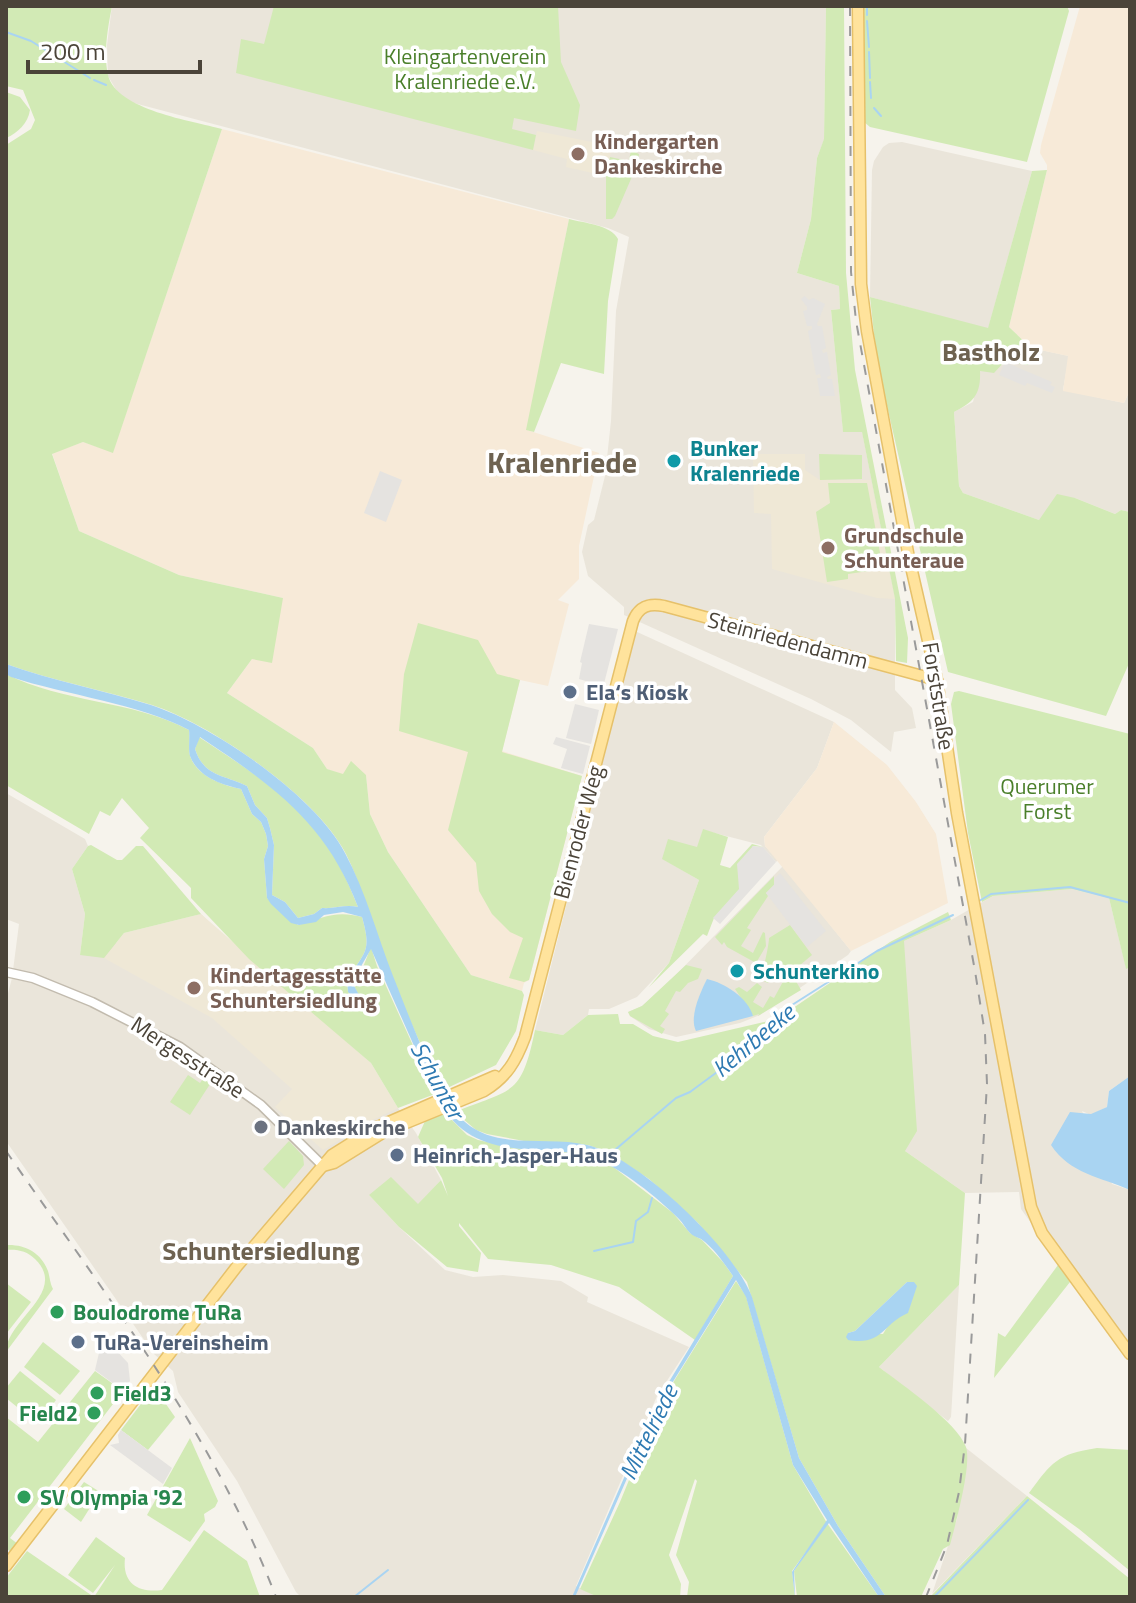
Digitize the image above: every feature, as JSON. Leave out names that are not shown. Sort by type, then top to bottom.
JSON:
[{"type":"main road","name":"Forststraße","points":[[858,6],[862,299],[909,558],[937,680],[957,813],[1033,1214],[1046,1239],[1130,1354]]},
{"type":"main road","name":"Steinriedendamm","points":[[640,609],[650,605],[664,606],[937,680]]},
{"type":"main road","name":"Bienroder Weg","points":[[6,1566],[238,1265],[332,1155],[356,1138],[465,1095],[517,1056],[525,1037],[633,621],[640,609]]},
{"type":"street","name":"Mergesstraße","points":[[6,972],[33,978],[124,1016],[180,1047],[260,1104],[323,1166]]},
{"type":"shaded area","points":[[112,6],[826,6],[824,140],[817,158],[811,219],[797,273],[839,286],[840,309],[831,310],[843,431],[862,431],[895,599],[895,690],[912,708],[916,728],[894,732],[891,752],[851,720],[811,699],[624,615],[624,607],[588,576],[582,552],[605,476],[616,311],[629,237],[608,228],[130,102],[118,93],[108,76],[107,45]]},
{"type":"shaded area","points":[[1080,6],[1130,6],[1130,390],[1124,403],[1063,391],[1068,356],[1031,348],[1009,327],[1047,170],[1040,153],[1041,145]]},
{"type":"shaded area","points":[[222,129],[569,219],[527,430],[599,453],[579,546],[579,579],[558,600],[569,604],[548,686],[520,680],[502,751],[582,776],[529,980],[524,983],[522,991],[471,975],[388,852],[370,814],[366,775],[343,775],[327,769],[313,748],[227,693],[252,659],[283,598],[179,575],[79,531],[52,453],[83,442],[113,452]]},
{"type":"shaded area","name":"Kindergarten Dankeskirche","points":[[537,131],[612,146],[606,176],[566,167],[567,159],[533,150]]},
{"type":"shaded area","points":[[902,142],[1032,171],[988,329],[870,297],[872,170],[883,147]]},
{"type":"shaded area","points":[[805,296],[825,304],[817,324],[822,326],[826,348],[822,350],[823,353],[827,352],[831,375],[827,377],[832,379],[835,396],[820,396],[817,378],[821,378],[820,374],[816,375],[808,331],[812,326],[807,326],[803,311],[807,307],[801,299]]},
{"type":"shaded area","points":[[1031,348],[1069,356],[1063,390],[1124,403],[1130,390],[1130,512],[1121,510],[1115,514],[1075,498],[1039,520],[963,493],[959,486],[954,412],[973,402],[980,371],[1030,356]]},
{"type":"shaded area","points":[[1005,362],[1052,382],[1050,385],[1055,387],[1052,393],[999,375]]},
{"type":"shaded area","name":"Grundschule Schunteraue","points":[[753,454],[805,454],[805,470],[820,480],[871,480],[895,599],[877,598],[772,569],[771,514],[754,513]]},
{"type":"shaded area","points":[[380,471],[402,480],[386,522],[364,513]]},
{"type":"shaded area","points":[[589,624],[618,629],[599,703],[584,699],[589,682],[579,679]]},
{"type":"shaded area","points":[[635,631],[834,722],[817,768],[764,837],[765,846],[778,860],[776,862],[761,845],[703,830],[698,847],[663,859],[699,880],[669,963],[637,997],[609,1009],[589,1009],[588,1015],[563,1035],[535,1030]]},
{"type":"shaded area","points":[[575,704],[599,710],[591,744],[566,738]]},
{"type":"shaded area","points":[[834,722],[887,765],[916,802],[936,834],[948,903],[851,951],[765,846],[764,837],[817,768]]},
{"type":"shaded area","points":[[556,737],[590,746],[583,774],[561,768],[567,749],[553,744]]},
{"type":"shaded area","points":[[6,793],[85,839],[88,846],[72,869],[85,914],[80,955],[201,914],[398,1108],[416,1133],[441,1180],[418,1205],[369,1195],[445,1270],[473,1277],[503,1275],[561,1281],[588,1297],[587,1302],[689,1347],[657,1396],[576,1586],[598,1597],[301,1597],[296,1592],[237,1481],[178,1392],[173,1371],[154,1354],[6,1141],[6,1001],[19,924],[6,919]]},
{"type":"shaded area","points":[[753,846],[763,847],[776,862],[720,924],[713,918],[739,889],[737,864]]},
{"type":"shaded area","points":[[783,866],[851,951],[848,955],[760,1015],[740,1023],[676,1037],[649,1029],[630,1016],[628,1012],[642,1006],[658,993]]},
{"type":"shaded area","points":[[780,873],[826,931],[807,947],[766,893]]},
{"type":"shaded area","points":[[1072,889],[1109,898],[1126,968],[1130,967],[1130,1076],[1109,1091],[1107,1107],[1091,1115],[1082,1111],[1112,1184],[1130,1190],[1130,1361],[1021,1209],[1019,1192],[965,1193],[905,1151],[904,941],[951,920],[993,896]]},
{"type":"shaded area","points":[[201,914],[371,1063],[398,1108],[368,1122],[323,1150],[275,1107],[292,1089],[212,1018],[104,958],[124,933]]},
{"type":"shaded area","points":[[959,1285],[951,1417],[948,1421],[879,1367]]},
{"type":"shaded area","points":[[102,1340],[128,1363],[130,1381],[122,1390],[95,1370]]},
{"type":"shaded area","points":[[121,1430],[172,1468],[163,1484],[110,1445],[119,1443]]},
{"type":"shaded area","points":[[966,1448],[1027,1496],[932,1594],[957,1519]]},
{"type":"green space","points":[[6,6],[112,6],[106,58],[108,75],[114,87],[125,97],[157,112],[222,129],[113,453],[83,442],[52,454],[79,531],[179,575],[283,598],[272,663],[252,659],[227,693],[313,748],[327,769],[343,774],[351,761],[366,775],[370,814],[388,852],[471,975],[522,991],[524,995],[516,1031],[496,1065],[443,1090],[402,1000],[346,854],[312,809],[233,746],[177,715],[152,705],[6,664],[6,145],[31,129],[35,120],[23,90],[6,86]]},
{"type":"green space","name":"Kleingartenverein Kralenriede e.V.","points":[[274,6],[558,6],[561,62],[580,105],[576,131],[514,118],[512,129],[536,135],[533,150],[236,73],[241,39],[264,44]]},
{"type":"green space","points":[[826,6],[844,6],[846,273],[855,370],[908,638],[907,663],[896,661],[895,599],[862,432],[843,432],[831,310],[840,309],[839,286],[797,273],[811,219],[817,158],[824,139]]},
{"type":"green space","points":[[864,6],[1067,6],[1069,11],[1027,162],[870,127],[864,122]]},
{"type":"green space","points":[[6,92],[20,97],[30,110],[22,127],[6,138]]},
{"type":"green space","points":[[631,150],[639,154],[637,165],[615,216],[606,219],[606,176],[610,157],[629,161]]},
{"type":"green space","points":[[1047,170],[1009,327],[1031,348],[1028,365],[1005,361],[994,373],[980,371],[975,396],[954,412],[959,486],[963,493],[1039,520],[1057,494],[1115,514],[1121,510],[1130,512],[1130,661],[1106,716],[948,672],[877,362],[870,297],[988,328],[1032,171]]},
{"type":"green space","points":[[569,219],[603,228],[618,239],[608,301],[604,374],[561,363],[534,432],[526,430]]},
{"type":"green space","points":[[819,454],[862,455],[862,479],[820,480]]},
{"type":"green space","points":[[828,483],[867,483],[883,569],[848,574],[848,579],[827,582],[816,512],[830,503]]},
{"type":"green space","points":[[418,623],[478,640],[497,674],[520,680],[502,752],[582,776],[529,980],[524,982],[509,978],[523,938],[510,932],[492,914],[479,891],[476,863],[448,830],[468,752],[399,731],[404,674]]},
{"type":"green space","points":[[6,674],[51,691],[145,713],[189,730],[189,750],[195,766],[216,781],[241,789],[252,814],[261,822],[268,846],[264,859],[267,898],[298,925],[336,915],[362,917],[365,951],[347,980],[348,992],[359,996],[352,982],[363,967],[371,947],[435,1094],[398,1108],[371,1063],[249,959],[191,898],[191,888],[140,838],[149,828],[122,798],[110,816],[100,811],[89,834],[6,785]]},
{"type":"green space","name":"Querumer Forst","points":[[954,692],[1130,734],[1130,967],[1126,969],[1109,898],[1072,889],[993,896],[982,902],[968,833],[951,704]]},
{"type":"green space","points":[[199,737],[264,781],[308,820],[337,861],[358,907],[322,908],[314,914],[298,918],[285,902],[272,895],[274,845],[267,818],[255,805],[247,786],[216,774],[204,765],[195,749]]},
{"type":"green space","points":[[703,829],[728,837],[720,865],[730,868],[752,844],[763,847],[753,846],[740,873],[740,889],[714,918],[707,936],[703,934],[649,987],[669,963],[699,880],[662,859],[668,839],[697,847]]},
{"type":"green space","points":[[91,845],[117,860],[122,860],[136,846],[143,846],[201,914],[124,933],[104,958],[80,955],[85,914],[72,869]]},
{"type":"green space","points":[[774,876],[774,885],[766,893],[768,896],[747,928],[751,930],[741,946],[753,953],[765,933],[766,946],[756,963],[727,947],[724,942],[722,945],[715,937]]},
{"type":"green space","points":[[948,912],[951,920],[904,941],[917,1131],[905,1151],[965,1193],[959,1285],[879,1367],[952,1426],[966,1447],[965,1481],[950,1545],[943,1549],[921,1597],[886,1597],[838,1526],[799,1458],[747,1282],[698,1223],[649,1179],[608,1152],[588,1145],[524,1141],[487,1134],[476,1130],[455,1112],[502,1093],[519,1080],[535,1030],[563,1035],[588,1015],[618,1014],[620,1024],[633,1024],[653,1036],[678,1042],[777,1019],[890,942]],"holes":[[[907,1282],[915,1289],[908,1312],[892,1319],[883,1334],[848,1333],[855,1331]]]},
{"type":"green space","points":[[790,925],[812,955],[793,971],[794,974],[785,977],[775,972],[768,983],[760,979],[769,938]]},
{"type":"green space","points":[[686,965],[702,969],[698,979],[688,983],[680,992],[676,991],[665,1011],[669,1014],[660,1026],[665,1029],[662,1034],[630,1016],[628,1012],[642,1006]]},
{"type":"green space","points":[[793,976],[801,990],[758,1016],[753,1016],[735,989],[739,987],[747,992],[757,983],[762,987],[753,1002],[763,1008],[770,996],[774,998],[785,978]]},
{"type":"green space","points":[[207,1073],[212,1076],[212,1081],[190,1115],[170,1102],[188,1075],[200,1083]]},
{"type":"green space","points":[[445,1113],[467,1135],[478,1140],[521,1149],[590,1156],[612,1166],[673,1213],[723,1262],[733,1276],[695,1340],[619,1287],[551,1265],[488,1259],[459,1223],[481,1253],[478,1272],[447,1267],[399,1227],[369,1195],[391,1177],[418,1204],[441,1180],[448,1196],[442,1178],[418,1137],[425,1121]]},
{"type":"green space","points":[[289,1141],[303,1156],[304,1165],[284,1189],[263,1169]]},
{"type":"green space","points":[[6,1245],[19,1246],[36,1254],[45,1264],[53,1289],[6,1352],[15,1329],[41,1294],[45,1283],[44,1271],[35,1259],[22,1251],[6,1250]]},
{"type":"green space","points":[[1058,1265],[1070,1282],[994,1378],[998,1333],[1005,1337]]},
{"type":"green space","points":[[736,1281],[746,1296],[793,1465],[827,1523],[879,1597],[797,1597],[794,1571],[822,1530],[792,1571],[795,1597],[687,1597],[689,1582],[676,1555],[697,1481],[695,1479],[669,1555],[681,1584],[680,1597],[598,1597],[580,1589],[661,1402]]},
{"type":"green space","points":[[6,1283],[31,1302],[6,1334]]},
{"type":"green space","points":[[43,1342],[80,1371],[60,1395],[24,1367]]},
{"type":"green space","points":[[20,1371],[56,1400],[38,1424],[6,1398],[6,1388]]},
{"type":"green space","name":"SV Olympia '92","points":[[95,1371],[123,1391],[10,1538],[18,1544],[12,1553],[6,1548],[6,1417],[38,1442]]},
{"type":"green space","points":[[154,1387],[175,1417],[148,1450],[121,1430]]},
{"type":"green space","points":[[190,1438],[218,1501],[204,1514],[205,1521],[190,1542],[147,1515]]},
{"type":"green space","points":[[1097,1448],[1130,1450],[1130,1571],[1029,1493],[1057,1461],[1073,1453]]},
{"type":"green space","points":[[84,1482],[100,1492],[81,1522],[64,1509]]},
{"type":"green space","points":[[1027,1496],[1130,1579],[1130,1597],[930,1597]]},
{"type":"green space","points":[[204,1530],[247,1561],[260,1597],[94,1597],[115,1565],[93,1593],[68,1575],[96,1537],[125,1558],[126,1574],[134,1585],[146,1590],[162,1590]]},
{"type":"green space","points":[[27,1551],[94,1597],[6,1597],[6,1578]]},
{"type":"water","points":[[6,664],[176,715],[231,745],[287,786],[311,808],[345,853],[424,1054],[445,1095],[465,1122],[492,1136],[524,1141],[572,1142],[608,1153],[657,1185],[726,1254],[752,1297],[799,1458],[838,1526],[886,1597],[879,1597],[829,1523],[794,1571],[795,1597],[792,1572],[827,1520],[793,1465],[746,1297],[736,1280],[661,1401],[575,1597],[572,1597],[658,1400],[733,1276],[710,1247],[690,1233],[660,1202],[605,1163],[576,1153],[494,1145],[467,1133],[455,1123],[435,1093],[371,949],[352,982],[359,995],[356,999],[348,992],[347,980],[365,951],[362,917],[343,912],[324,915],[316,922],[299,925],[291,923],[271,904],[267,898],[264,859],[268,846],[261,822],[252,814],[241,789],[211,779],[194,763],[189,753],[189,730],[148,713],[6,674]],"holes":[[[200,737],[251,772],[294,808],[330,851],[358,907],[322,908],[314,914],[298,918],[285,902],[272,895],[274,845],[267,818],[255,805],[247,786],[216,774],[204,765],[195,749]]]},
{"type":"water","points":[[707,979],[735,992],[753,1016],[696,1031],[695,1012]]},
{"type":"water","points":[[1130,1076],[1130,1190],[1077,1169],[1051,1145],[1070,1112],[1091,1114],[1107,1107],[1109,1091]]},
{"type":"water","points":[[907,1282],[914,1282],[917,1286],[908,1313],[876,1337],[848,1340],[848,1333],[855,1331]]},
{"type":"waterway","points":[[867,6],[867,15]]},
{"type":"waterway","points":[[867,21],[869,47]]},
{"type":"waterway","points":[[6,32],[31,41],[90,78]]},
{"type":"waterway","points":[[869,52],[870,78]]},
{"type":"waterway","points":[[94,80],[106,85]]},
{"type":"waterway","points":[[870,82],[871,98]]},
{"type":"waterway","points":[[874,108],[881,116]]},
{"type":"waterway","name":"Kehrbeeke","points":[[979,901],[991,894],[1070,887],[1130,903]]},
{"type":"waterway","name":"Kehrbeeke","points":[[609,1155],[676,1098],[690,1092],[761,1037],[781,1012],[877,951],[953,915]]},
{"type":"waterway","points":[[594,1251],[633,1242],[636,1221],[648,1212],[652,1198]]},
{"type":"waterway","points":[[934,1597],[1028,1500]]},
{"type":"waterway","points":[[354,1597],[388,1570]]},
{"type":"railway","points":[[850,6],[851,272],[856,321],[985,1034],[987,1084],[965,1444],[959,1492],[947,1545],[926,1597]]},
{"type":"railway","points":[[6,1151],[118,1312],[189,1422],[221,1478],[276,1597]]},
{"type":"place","name":"Kindergarten Dankeskirche","points":[[578,154]]},
{"type":"place","name":"Bunker Kralenriede","points":[[674,461]]},
{"type":"place","name":"Grundschule Schunteraue","points":[[828,548]]},
{"type":"place","name":"Ela‘s Kiosk","points":[[570,692]]},
{"type":"place","name":"Schunterkino","points":[[737,971]]},
{"type":"place","name":"Kindertagesstätte Schuntersiedlung","points":[[194,988]]},
{"type":"place","name":"Dankeskirche","points":[[261,1127]]},
{"type":"place","name":"Heinrich-Jasper-Haus","points":[[397,1155]]},
{"type":"place","name":"Boulodrome TuRa","points":[[57,1312]]},
{"type":"place","name":"TuRa-Vereinsheim","points":[[78,1342]]},
{"type":"place","name":"Field3","points":[[97,1393]]},
{"type":"place","name":"Field2","points":[[94,1413]]},
{"type":"place","name":"SV Olympia '92","points":[[24,1497]]},
{"type":"district","name":"Bastholz","points":[[991,351]]},
{"type":"district","name":"Kralenriede","points":[[562,462]]},
{"type":"district","name":"Schuntersiedlung","points":[[261,1250]]},
{"type":"water label","name":"Schunter","points":[[438,1080]]},
{"type":"water label","name":"Mittelriede","points":[[648,1432]]}]
